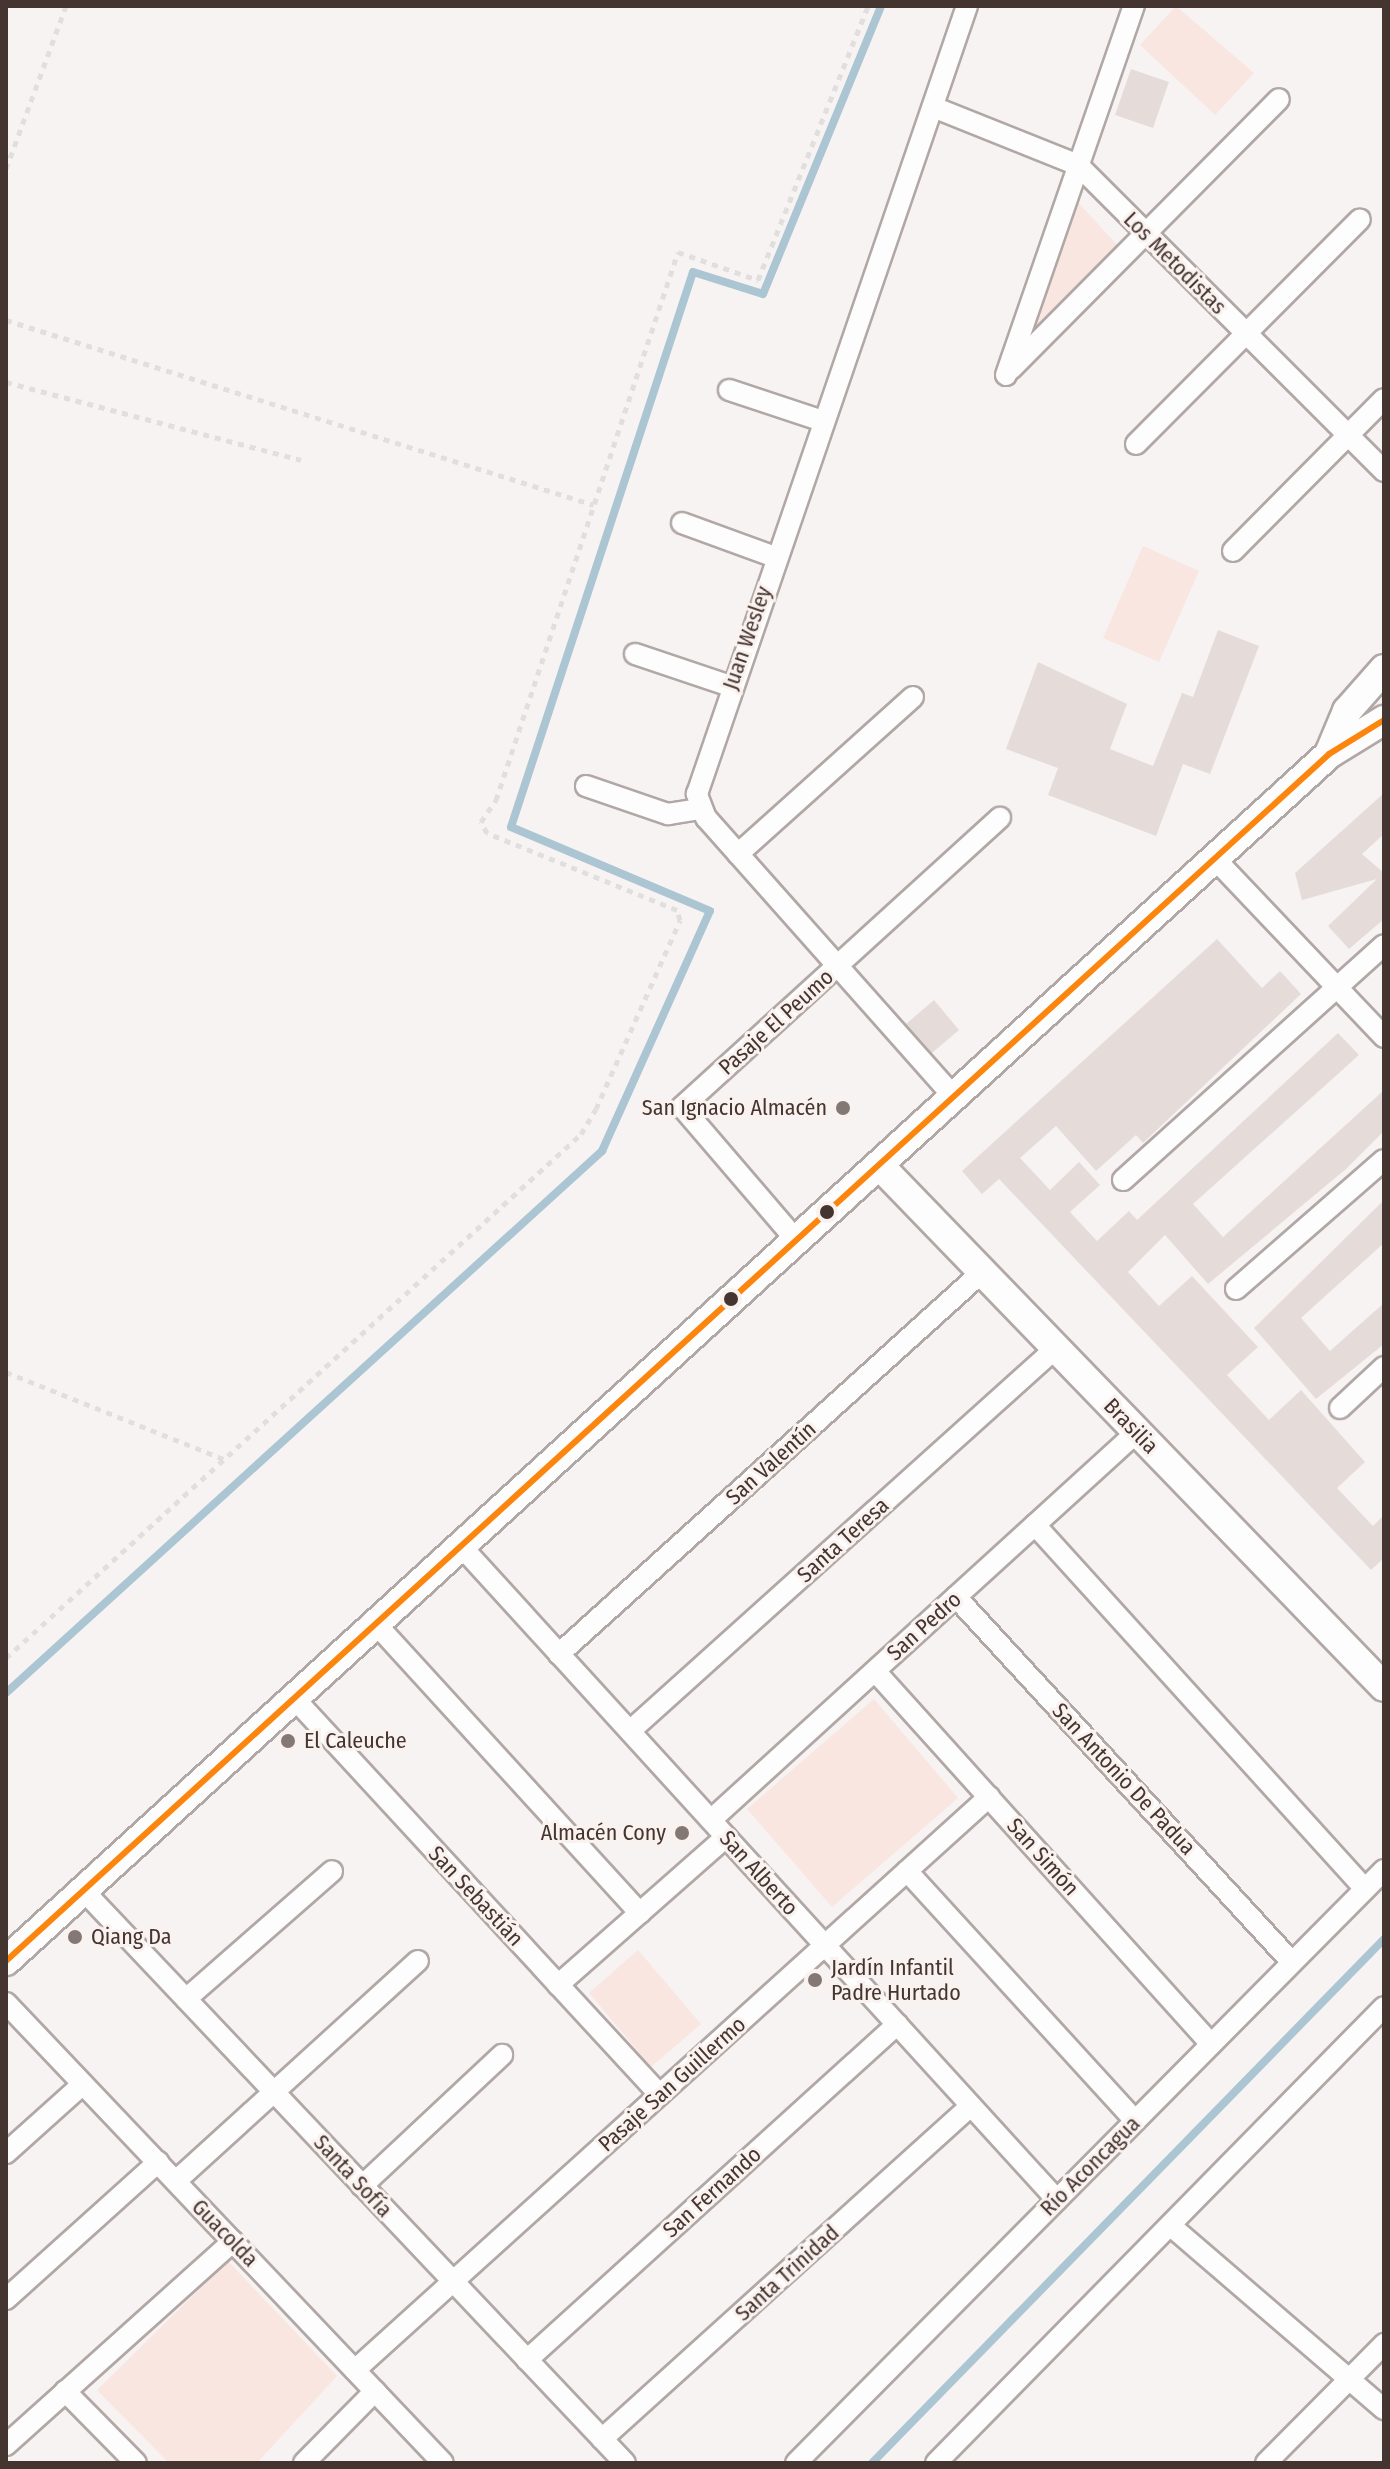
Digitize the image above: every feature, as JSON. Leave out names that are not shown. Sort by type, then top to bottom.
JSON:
[{"type":"main road","points":[[1329,754],[1347,711],[1384,669]]},
{"type":"main road","points":[[6,1961],[1329,754],[1384,720]]},
{"type":"main road","name":"Brasilia","points":[[879,1165],[1384,1687]]},
{"type":"street","name":"Juan Wesley","points":[[701,809],[699,774],[967,6]]},
{"type":"street","points":[[1134,6],[1006,375],[1279,99]]},
{"type":"street","name":"Los Metodistas","points":[[933,107],[1078,165],[1384,471]]},
{"type":"street","points":[[1136,444],[1360,219]]},
{"type":"street","points":[[729,390],[823,421]]},
{"type":"street","points":[[1233,551],[1384,399]]},
{"type":"street","points":[[682,523],[775,557]]},
{"type":"street","points":[[635,654],[730,686]]},
{"type":"street","points":[[738,854],[913,697]]},
{"type":"street","points":[[586,786],[668,814],[701,809],[954,1097]]},
{"type":"street","name":"Pasaje El Peumo","points":[[796,1240],[682,1107],[1000,818]]},
{"type":"street","points":[[1216,860],[1384,1037]]},
{"type":"street","points":[[1123,1180],[1384,945]]},
{"type":"street","points":[[1236,1289],[1384,1160]]},
{"type":"street","name":"San Valentín","points":[[559,1654],[982,1272]]},
{"type":"street","name":"Santa Teresa","points":[[630,1731],[1056,1348]]},
{"type":"street","points":[[1340,1408],[1384,1367]]},
{"type":"street","name":"San Pedro","points":[[711,1820],[1137,1432]]},
{"type":"street","points":[[1035,1525],[1365,1889]]},
{"type":"street","name":"San Alberto","points":[[460,1545],[1057,2200]]},
{"type":"street","name":"San Antonio De Padua","points":[[956,1597],[1292,1962]]},
{"type":"street","points":[[375,1623],[640,1913]]},
{"type":"street","name":"San Simón","points":[[875,1671],[1211,2044]]},
{"type":"street","name":"San Sebastián","points":[[293,1697],[660,2095]]},
{"type":"street","name":"Pasaje San Guillermo","points":[[355,2370],[989,1797]]},
{"type":"street","points":[[558,1985],[726,1837]]},
{"type":"street","name":"Río Aconcagua","points":[[796,2463],[1384,1870]]},
{"type":"street","points":[[186,1999],[332,1871]]},
{"type":"street","points":[[907,1871],[1135,2121]]},
{"type":"street","name":"Santa Sofía","points":[[82,1889],[625,2463]]},
{"type":"street","points":[[176,2181],[418,1961]]},
{"type":"street","name":"Guacolda","points":[[6,2003],[443,2463]]},
{"type":"street","points":[[936,2463],[1384,2007]]},
{"type":"street","name":"San Fernando","points":[[527,2360],[897,2024]]},
{"type":"street","points":[[362,2186],[502,2055]]},
{"type":"street","points":[[6,2153],[83,2084]]},
{"type":"street","name":"Santa Trinidad","points":[[602,2439],[971,2106]]},
{"type":"street","points":[[6,2299],[158,2162]]},
{"type":"street","points":[[1171,2226],[1384,2409]]},
{"type":"street","points":[[6,2445],[233,2241]]},
{"type":"street","points":[[1266,2463],[1384,2344]]},
{"type":"street","points":[[65,2391],[136,2463]]},
{"type":"street","points":[[304,2463],[375,2391]]},
{"type":"path","points":[[6,169],[66,6]]},
{"type":"path","points":[[6,1658],[581,1134],[680,920],[669,904],[487,833],[481,822],[496,800],[678,252],[758,280],[868,6]]},
{"type":"path","points":[[6,320],[594,505]]},
{"type":"path","points":[[6,382],[301,460]]},
{"type":"path","points":[[6,1372],[226,1460]]},
{"type":"shaded area","points":[[1176,6],[1254,73],[1215,115],[1140,45]]},
{"type":"shaded area","points":[[1074,198],[1120,248],[1030,334]]},
{"type":"shaded area","points":[[1143,546],[1199,571],[1159,662],[1103,638]]},
{"type":"shaded area","points":[[874,1699],[958,1798],[832,1907],[747,1809]]},
{"type":"shaded area","points":[[638,1950],[701,2024],[651,2067],[589,1993]]},
{"type":"shaded area","points":[[228,2261],[337,2376],[257,2463],[169,2463],[97,2390]]},
{"type":"building","points":[[1131,69],[1169,82],[1153,128],[1115,115]]},
{"type":"building","points":[[1218,630],[1259,646],[1210,774],[1183,764],[1156,836],[1048,795],[1058,768],[1006,749],[1038,662],[1127,704],[1110,749],[1153,766],[1182,693],[1193,697]]},
{"type":"building","points":[[1384,793],[1384,834],[1362,854],[1384,873],[1384,919],[1349,949],[1328,926],[1377,879],[1302,900],[1295,873]]},
{"type":"building","points":[[1217,939],[1262,988],[1280,971],[1301,994],[1143,1143],[1136,1135],[1096,1171],[1056,1126],[1020,1158],[1050,1190],[1079,1162],[1100,1185],[1070,1212],[1097,1241],[1129,1211],[1137,1220],[1338,1033],[1359,1055],[1193,1204],[1223,1237],[1384,1090],[1384,1131],[1346,1169],[1208,1284],[1165,1235],[1128,1272],[1159,1306],[1192,1276],[1258,1347],[1227,1375],[1269,1420],[1301,1390],[1365,1462],[1337,1488],[1373,1526],[1384,1515],[1384,1558],[1371,1570],[999,1179],[982,1194],[962,1171]]},
{"type":"building","points":[[934,1000],[959,1030],[932,1053],[906,1024]]},
{"type":"building","points":[[1384,1200],[1384,1243],[1301,1318],[1330,1351],[1384,1303],[1384,1344],[1316,1399],[1254,1328]]},
{"type":"waterway","points":[[6,1693],[602,1151],[710,911],[511,827],[693,272],[763,294],[881,6]]},
{"type":"waterway","points":[[872,2463],[1384,1939]]},
{"type":"transit line","points":[[6,1961],[1329,754],[1384,720]]},
{"type":"place","name":"San Ignacio Almacén","points":[[843,1108]]},
{"type":"place","name":"El Caleuche","points":[[288,1741]]},
{"type":"place","name":"Almacén Cony","points":[[682,1833]]},
{"type":"place","name":"Qiang Da","points":[[75,1937]]},
{"type":"place","name":"Jardín Infantil Padre Hurtado","points":[[815,1980]]}]
